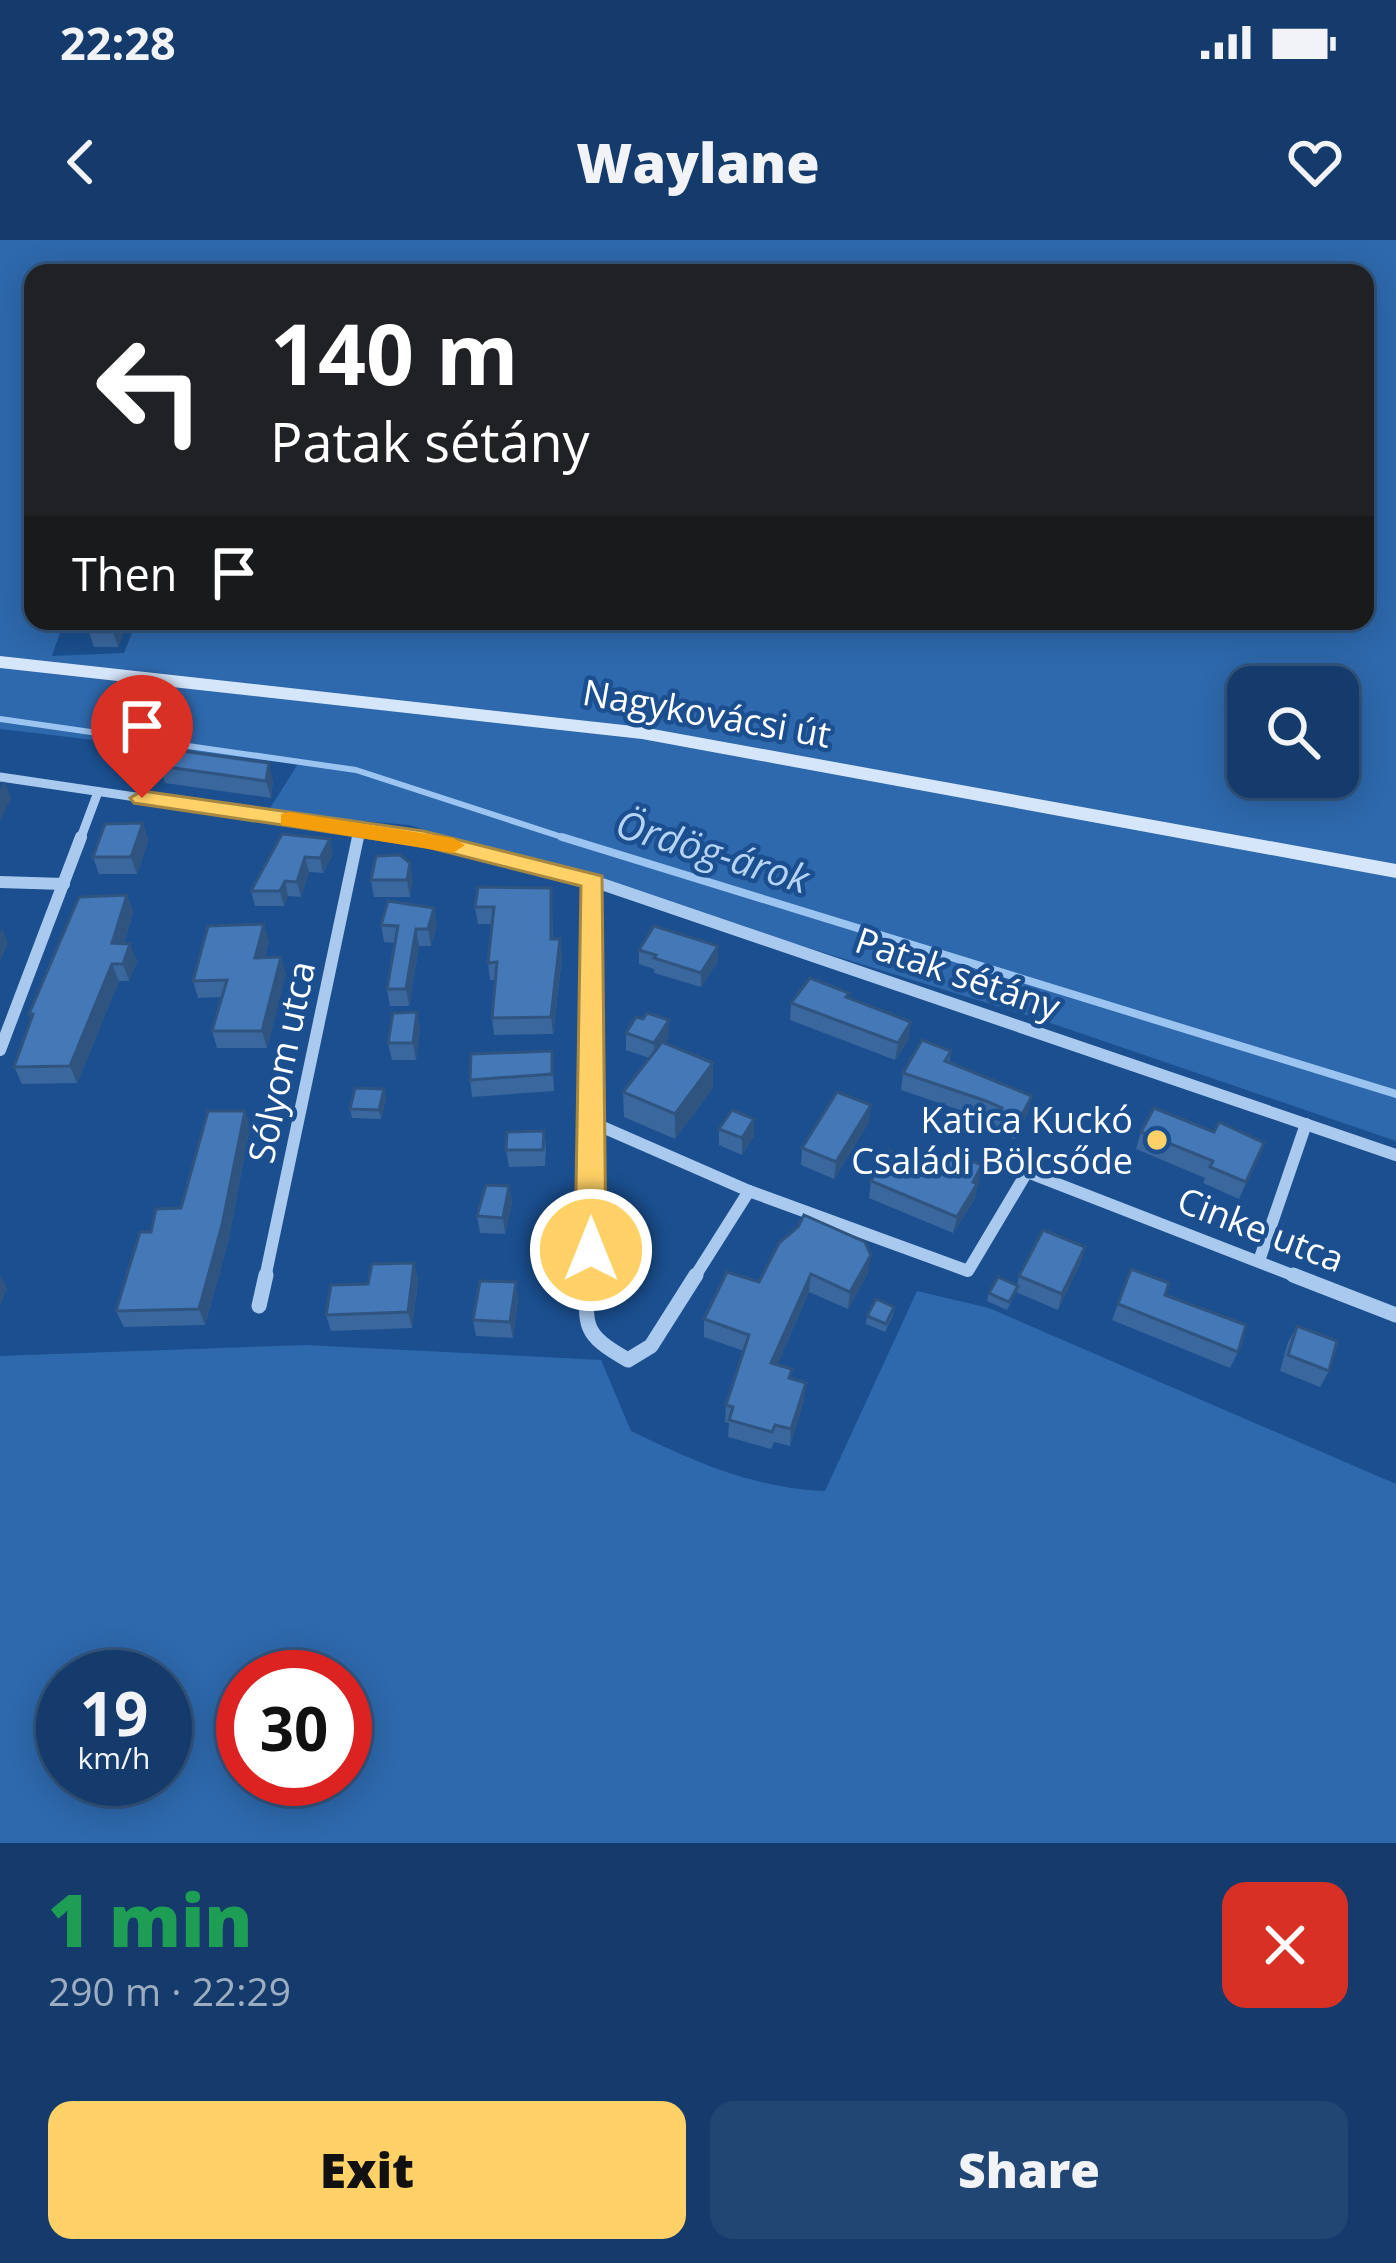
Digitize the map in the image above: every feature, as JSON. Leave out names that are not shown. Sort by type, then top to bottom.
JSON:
[{"type":"street","name":"Nagykovácsi út","points":[[0,662],[643,733],[1396,871]]},
{"type":"street","name":"Patak sétány","points":[[0,777],[423,838],[593,881],[1396,1155]]},
{"type":"street","points":[[0,1050],[98,792]]},
{"type":"street","name":"Sólyom utca","points":[[260,1306],[360,830]]},
{"type":"street","points":[[593,881],[591,1250],[584,1322],[611,1354],[628,1360],[651,1346],[748,1191]]},
{"type":"street","points":[[0,882],[64,884]]},
{"type":"street","name":"Cinke utca","points":[[591,1122],[748,1191],[968,1271],[1027,1172],[1260,1258],[1396,1315]]},
{"type":"street","points":[[1260,1258],[1306,1124]]},
{"type":"shaded area","points":[[0,240],[1396,240],[1396,1141],[1033,1017],[409,825],[267,813],[298,764],[0,729]]},
{"type":"shaded area","points":[[917,1291],[989,1308],[1396,1484],[1396,1843],[0,1843],[0,1356],[306,1345],[601,1360],[631,1431],[701,1463],[799,1489],[825,1491]]},
{"type":"building","points":[[167,749],[269,763],[266,781],[160,766]]},
{"type":"building","points":[[143,823],[131,857],[93,857],[105,824]]},
{"type":"building","points":[[282,834],[330,839],[320,858],[305,857],[297,882],[285,881],[280,891],[251,891]]},
{"type":"building","points":[[400,855],[410,863],[407,880],[371,880],[376,856]]},
{"type":"building","points":[[478,887],[551,888],[551,939],[560,939],[551,1017],[492,1018],[497,962],[488,963],[494,907],[475,907]]},
{"type":"building","points":[[127,895],[112,943],[130,944],[123,964],[112,964],[70,1066],[14,1067],[33,1014],[29,1014],[79,897]]},
{"type":"building","points":[[388,901],[434,908],[428,929],[416,929],[406,989],[387,989],[398,926],[381,925]]},
{"type":"building","points":[[264,924],[255,958],[281,957],[262,1031],[212,1031],[227,980],[193,981],[208,926]]},
{"type":"building","points":[[654,926],[718,946],[701,973],[639,950]]},
{"type":"building","points":[[810,978],[911,1022],[898,1043],[791,1003]]},
{"type":"building","points":[[417,1012],[413,1043],[388,1043],[393,1013]]},
{"type":"building","points":[[647,1013],[669,1020],[654,1043],[626,1033],[636,1017],[643,1019]]},
{"type":"building","points":[[922,1040],[951,1051],[945,1061],[1032,1096],[1018,1122],[998,1114],[1002,1108],[986,1101],[903,1073]]},
{"type":"building","points":[[662,1042],[713,1063],[675,1114],[623,1092]]},
{"type":"building","points":[[552,1051],[552,1074],[470,1080],[471,1054]]},
{"type":"building","points":[[355,1088],[384,1089],[379,1110],[350,1109]]},
{"type":"building","points":[[837,1092],[871,1105],[836,1162],[802,1148]]},
{"type":"building","points":[[1154,1108],[1214,1132],[1219,1122],[1264,1143],[1246,1182],[1210,1167],[1213,1161],[1141,1132]]},
{"type":"building","points":[[732,1110],[754,1119],[742,1138],[719,1129]]},
{"type":"building","points":[[208,1111],[245,1111],[199,1309],[116,1311],[140,1232],[151,1232],[156,1209],[181,1208]]},
{"type":"building","points":[[544,1131],[543,1150],[506,1150],[507,1132]]},
{"type":"building","points":[[888,1150],[916,1161],[921,1154],[947,1165],[953,1154],[982,1165],[973,1182],[977,1184],[957,1217],[871,1181]]},
{"type":"building","points":[[486,1185],[509,1186],[503,1218],[477,1216]]},
{"type":"building","points":[[804,1215],[865,1242],[871,1255],[850,1292],[811,1274],[771,1363],[792,1369],[789,1378],[806,1383],[791,1429],[775,1425],[772,1432],[729,1420],[733,1407],[726,1405],[749,1335],[704,1319],[727,1272],[759,1282],[779,1243]]},
{"type":"building","points":[[1043,1230],[1085,1247],[1062,1294],[1019,1276]]},
{"type":"building","points":[[414,1263],[408,1312],[326,1315],[331,1285],[368,1284],[372,1264]]},
{"type":"building","points":[[1131,1269],[1169,1283],[1165,1295],[1246,1325],[1238,1352],[1118,1304]]},
{"type":"building","points":[[998,1277],[1018,1286],[1009,1302],[989,1293]]},
{"type":"building","points":[[480,1281],[516,1282],[510,1322],[473,1320]]},
{"type":"building","points":[[876,1299],[894,1307],[886,1324],[867,1316]]},
{"type":"building","points":[[1297,1326],[1337,1341],[1329,1371],[1288,1355]]},
{"type":"waterway","name":"Ördög-árok","points":[[0,719],[356,770],[571,840]]},
{"type":"waterway","name":"Ördög-árok","points":[[562,837],[1396,1094]]},
{"type":"slow traffic","points":[[289,820],[453,845]]},
{"type":"place","name":"Katica Kuckó Családi Bölcsőde","points":[[1157,1140]]},
{"type":"route","points":[[142,798],[423,838],[593,881],[591,1250]]}]
